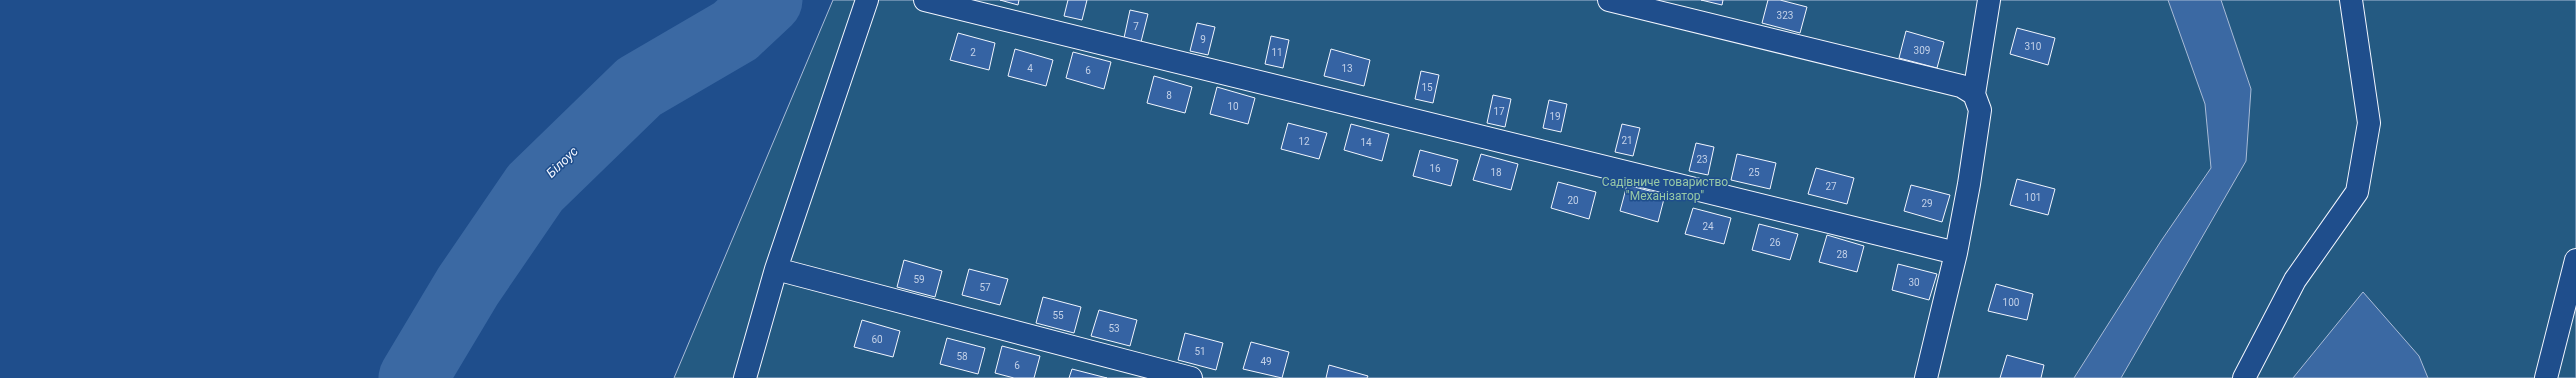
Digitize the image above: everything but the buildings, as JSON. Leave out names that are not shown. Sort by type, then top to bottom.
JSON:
[{"type":"street","points":[[745,378],[776,269],[867,0]]},
{"type":"street","points":[[925,0],[1956,253]]},
{"type":"street","points":[[1608,0],[1961,86],[1974,94]]},
{"type":"street","points":[[1926,378],[1956,253],[1980,110],[1974,94],[1989,0]]},
{"type":"street","points":[[2244,378],[2295,280],[2357,192],[2370,123],[2351,0]]},
{"type":"street","points":[[2546,378],[2576,260]]},
{"type":"street","points":[[776,269],[1191,378]]},
{"type":"green space","name":"Садівниче товариство \"Механізатор\"","points":[[833,0],[2576,0],[2576,378],[674,378]]},
{"type":"shaded area","points":[[2168,0],[2221,0],[2251,89],[2246,161],[2121,378],[2074,378],[2161,241],[2211,168],[2205,104]]},
{"type":"shaded area","points":[[2363,292],[2419,356],[2428,378],[2293,378]]},
{"type":"waterway","name":"Білоус","points":[[413,378],[468,286],[535,188],[639,87],[735,31],[768,0]]}]
